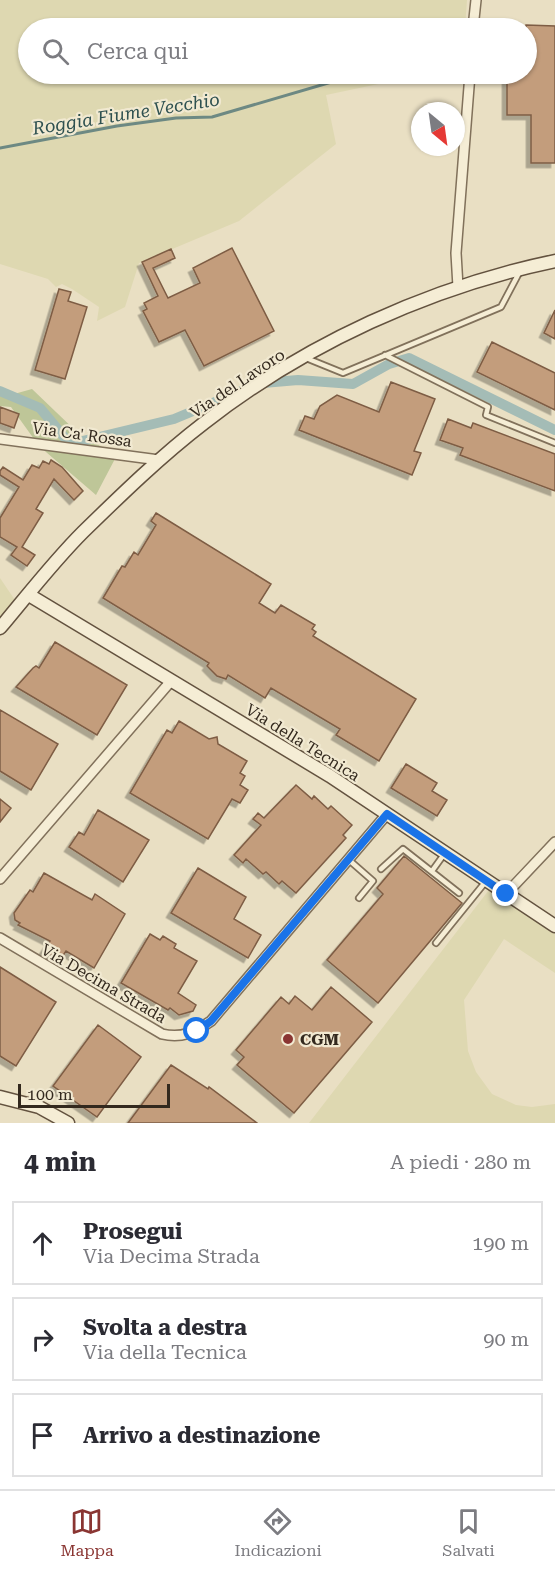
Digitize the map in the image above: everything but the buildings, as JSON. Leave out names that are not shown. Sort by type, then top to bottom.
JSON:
[{"type":"street","points":[[474,18],[476,0]]},
{"type":"street","points":[[458,287],[456,253],[469,84]]},
{"type":"street","name":"Via del Lavoro","points":[[0,628],[81,534],[159,460],[247,392],[305,357],[384,317],[458,287],[555,261]]},
{"type":"street","name":"Via Ca' Rossa","points":[[0,439],[159,460]]},
{"type":"street","name":"Via della Tecnica","points":[[29,595],[387,814],[555,926]]},
{"type":"street","points":[[0,879],[171,681]]},
{"type":"street","name":"Via Decima Strada","points":[[0,938],[162,1034],[176,1038],[197,1031],[211,1021],[387,814]]},
{"type":"street","points":[[506,894],[555,842]]},
{"type":"street","points":[[0,1097],[39,1107],[68,1123]]},
{"type":"lane","points":[[305,357],[343,373],[501,307],[522,268]]},
{"type":"lane","points":[[385,355],[488,406],[486,415],[555,443]]},
{"type":"lane","points":[[381,870],[403,849],[459,892]]},
{"type":"lane","points":[[432,871],[445,853]]},
{"type":"lane","points":[[348,860],[373,881],[359,898]]},
{"type":"lane","points":[[436,943],[487,880]]},
{"type":"shaded area","points":[[0,0],[467,0],[466,18],[18,18],[18,84],[378,84],[326,95],[336,144],[239,221],[139,263],[125,307],[97,321],[99,307],[72,289],[62,284],[56,287],[48,279],[0,264]]},
{"type":"shaded area","points":[[0,578],[19,606],[0,627]]},
{"type":"shaded area","points":[[492,886],[555,928],[555,973],[504,939],[464,1000],[468,1051],[476,1072],[492,1094],[516,1105],[532,1107],[555,1104],[555,1123],[309,1123]]},
{"type":"green space","points":[[0,389],[14,394],[32,389],[80,435],[117,455],[96,495],[39,446],[11,407],[0,406]]},
{"type":"waterway","name":"Roggia Fiume Vecchio","points":[[0,148],[117,126],[176,118],[212,117],[325,84]]},
{"type":"waterway","points":[[263,383],[298,380],[353,384],[389,364],[409,358],[555,430]]},
{"type":"waterway","points":[[0,391],[40,408],[70,444],[174,419],[246,389]]},
{"type":"place","name":"CGM","points":[[288,1039]]},
{"type":"route","points":[[197,1031],[211,1021],[387,814],[506,894]]}]
